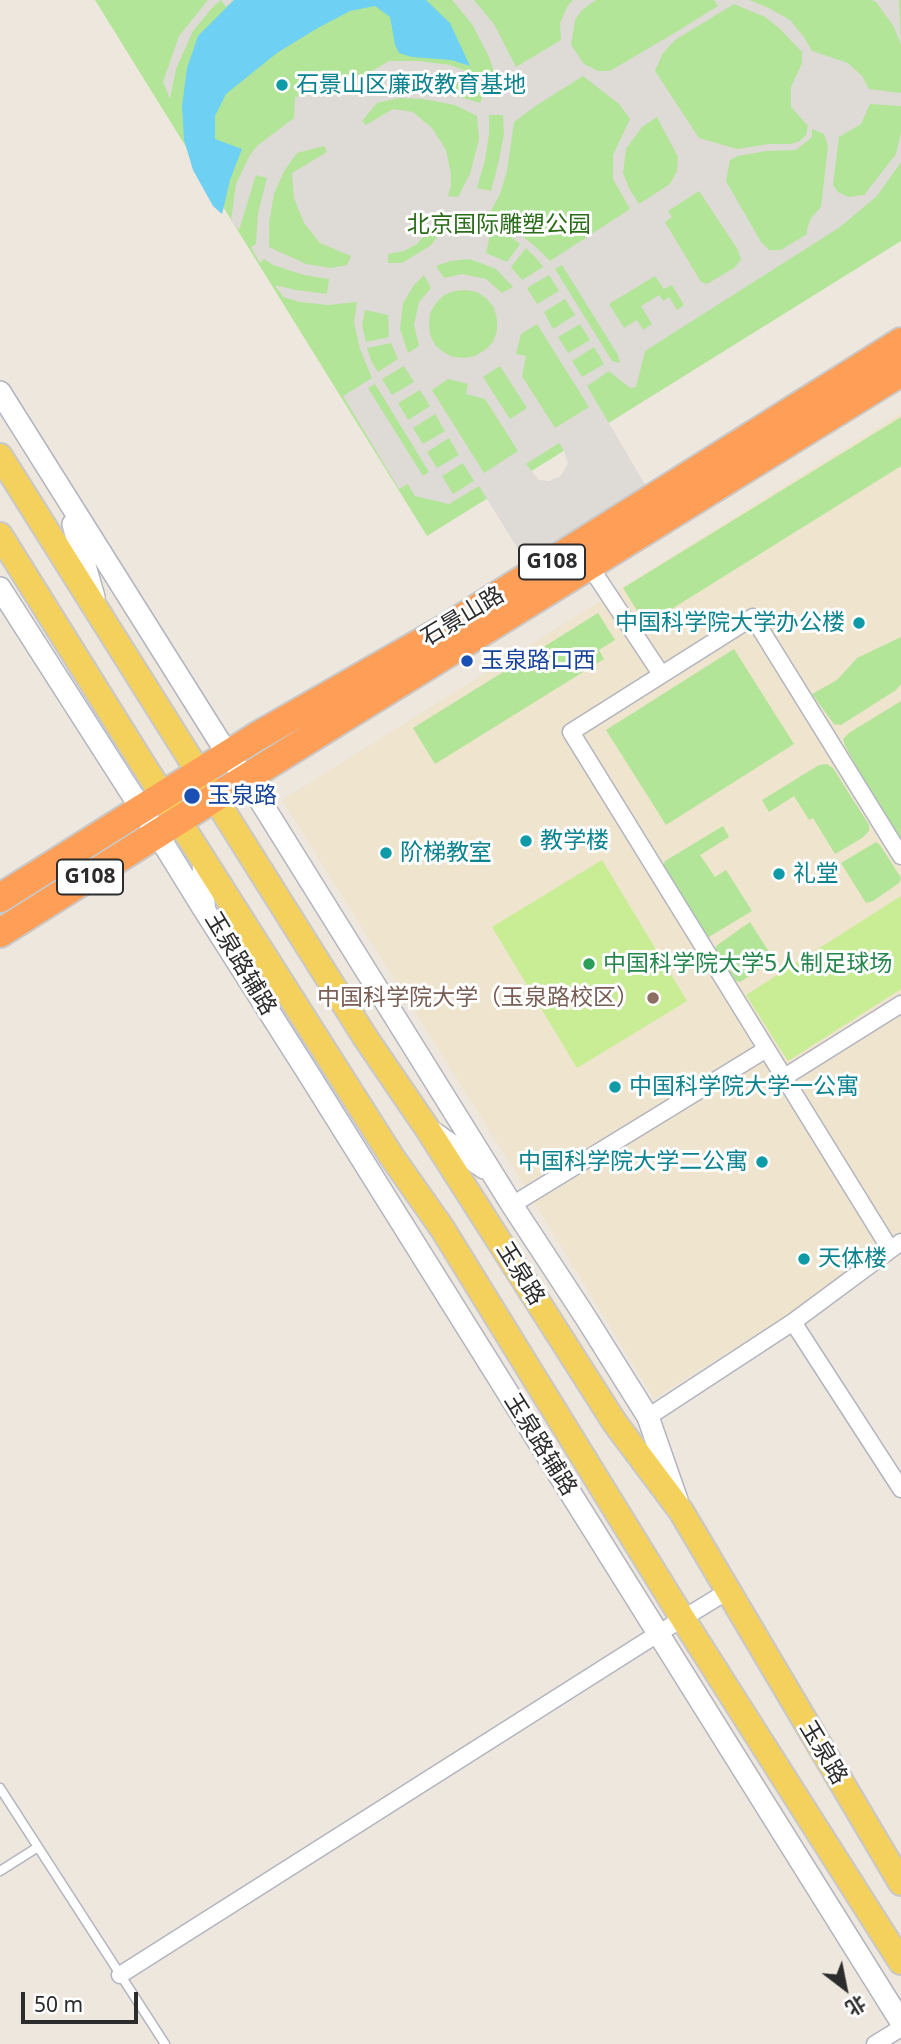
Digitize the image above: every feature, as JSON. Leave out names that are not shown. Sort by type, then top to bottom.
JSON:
[{"type":"highway","name":"石景山路","points":[[199,773],[451,624],[901,342]]},
{"type":"highway","name":"石景山路","points":[[214,798],[901,372]]},
{"type":"highway","name":"G108","points":[[0,898],[199,773]]},
{"type":"highway","name":"G108","points":[[0,933],[214,798]]},
{"type":"main road","name":"玉泉路","points":[[0,456],[365,1037],[428,1128],[615,1423],[681,1511],[901,1883]]},
{"type":"main road","name":"玉泉路","points":[[0,535],[152,802],[169,828],[204,861],[392,1157],[442,1228],[682,1619],[901,1962]]},
{"type":"street","points":[[0,392],[648,1417],[681,1511]]},
{"type":"street","points":[[67,500],[98,613]]},
{"type":"street","points":[[589,565],[661,674]]},
{"type":"street","name":"玉泉路","points":[[0,588],[152,802]]},
{"type":"street","points":[[648,1417],[793,1322],[895,1246],[783,1078],[571,732],[753,617],[901,856]]},
{"type":"street","name":"玉泉路","points":[[169,828],[195,898],[205,911]]},
{"type":"street","name":"玉泉路辅路","points":[[204,861],[202,889],[205,911],[901,2022]]},
{"type":"street","points":[[783,1078],[901,1004]]},
{"type":"street","points":[[512,1205],[765,1049]]},
{"type":"street","points":[[428,1128],[494,1175]]},
{"type":"street","points":[[793,1322],[901,1489]]},
{"type":"street","points":[[120,1975],[728,1591]]},
{"type":"street","points":[[875,2044],[901,2028]]},
{"type":"lane","points":[[0,1788],[165,2044]]},
{"type":"lane","points":[[0,1871],[37,1847]]},
{"type":"shaded area","points":[[208,0],[221,0],[193,31],[176,69],[170,99],[163,82],[179,36]]},
{"type":"shaded area","points":[[221,0],[234,0],[226,7]]},
{"type":"shaded area","points":[[452,0],[474,0],[494,24],[516,67],[561,40],[560,23],[573,0],[596,0],[582,10],[575,20],[571,45],[584,64],[598,71],[610,71],[718,6],[714,0],[749,0],[790,20],[812,51],[848,63],[862,76],[869,89],[901,93],[901,106],[870,104],[861,124],[839,137],[833,185],[838,192],[848,197],[864,195],[896,154],[901,132],[901,162],[877,196],[840,227],[645,351],[636,387],[630,388],[609,371],[587,386],[653,498],[526,562],[479,486],[449,504],[415,496],[408,484],[399,489],[343,396],[372,378],[360,349],[354,322],[357,302],[328,305],[283,297],[275,285],[327,294],[329,279],[304,275],[273,265],[264,259],[260,263],[251,247],[256,244],[258,213],[267,178],[256,175],[239,230],[231,221],[236,184],[250,155],[257,146],[294,118],[295,97],[309,95],[319,79],[339,90],[389,61],[450,65],[486,79],[495,75],[472,24]],"holes":[[[734,4],[765,17],[802,52],[802,63],[791,87],[791,107],[808,126],[806,135],[791,144],[737,149],[699,138],[655,71],[663,53],[675,40]],[[418,74],[444,76],[467,82],[485,92],[480,103],[435,89],[415,87]],[[583,76],[619,104],[630,119],[613,155],[613,179],[630,209],[550,261],[516,231],[487,218],[500,194],[507,171],[514,122]],[[399,98],[455,105],[477,116],[479,139],[470,174],[458,197],[448,196],[451,174],[446,150],[432,128],[413,112],[393,109],[366,125],[362,121],[377,103]],[[489,115],[503,115],[504,134],[491,191],[477,188],[485,160]],[[657,117],[678,157],[677,171],[670,184],[639,204],[623,173],[626,149],[642,127]],[[812,129],[824,134],[828,146],[821,207],[811,218],[807,234],[781,250],[769,250],[761,242],[726,181],[730,160],[738,156],[796,150],[812,137]],[[324,146],[327,152],[292,173],[294,198],[304,223],[320,243],[351,256],[347,265],[331,268],[306,264],[269,247],[269,223],[274,194],[284,171],[297,153]],[[699,191],[738,250],[741,260],[734,268],[707,284],[701,282],[665,222],[672,217],[668,211]],[[429,230],[439,235],[430,246],[402,263],[388,263],[388,254],[404,251],[417,244]],[[491,230],[506,233],[520,244],[507,262],[486,253]],[[526,248],[543,267],[522,280],[511,267]],[[470,259],[496,269],[513,287],[502,293],[486,279],[462,274],[444,278],[436,266]],[[562,265],[618,355],[620,363],[612,361],[555,269]],[[424,275],[431,288],[419,302],[414,325],[419,346],[408,353],[400,329],[403,303]],[[549,275],[559,291],[537,304],[527,288]],[[655,276],[664,289],[672,285],[684,305],[677,310],[669,297],[663,301],[659,295],[641,306],[652,324],[643,330],[637,320],[624,328],[609,304]],[[454,291],[477,292],[494,308],[497,331],[493,342],[475,356],[453,357],[435,345],[430,335],[430,313],[444,295]],[[565,299],[575,315],[553,329],[544,312]],[[365,310],[388,315],[389,337],[366,342],[362,325]],[[537,324],[589,407],[555,428],[522,376],[526,356],[516,354],[521,334]],[[580,324],[590,340],[568,353],[558,337]],[[391,343],[398,359],[378,372],[367,348]],[[594,347],[604,364],[582,377],[572,361]],[[404,366],[414,382],[392,395],[382,379]],[[500,366],[527,408],[510,419],[483,377]],[[448,379],[468,384],[466,394],[485,399],[518,451],[484,473],[432,390]],[[375,384],[429,472],[423,476],[368,388]],[[420,390],[430,406],[408,420],[398,403]],[[435,414],[445,431],[423,444],[413,428]],[[449,438],[459,455],[437,468],[427,452]],[[559,443],[568,463],[561,476],[549,481],[539,480],[526,464]],[[463,463],[474,481],[453,494],[442,476]]]},
{"type":"shaded area","points":[[872,0],[899,0],[901,45],[894,27]]},
{"type":"shaded area","name":"中国科学院大学（玉泉路校区）","points":[[901,413],[901,1243],[654,1399],[530,1195],[282,800]]},
{"type":"green space","name":"北京国际雕塑公园","points":[[95,0],[901,0],[901,241],[427,536]]},
{"type":"green space","points":[[901,417],[901,466],[646,625],[623,588]]},
{"type":"green space","points":[[598,613],[615,640],[599,650],[604,659],[435,764],[413,728]]},
{"type":"green space","points":[[901,637],[901,684],[896,690],[841,725],[834,724],[812,694],[837,680],[857,658]]},
{"type":"green space","points":[[734,649],[794,744],[666,825],[606,730]]},
{"type":"green space","points":[[901,701],[901,845],[843,739]]},
{"type":"green space","points":[[827,764],[833,768],[869,825],[869,831],[862,838],[835,854],[813,818],[809,820],[794,796],[769,812],[762,800],[819,765]]},
{"type":"green space","points":[[723,826],[729,837],[700,855],[715,877],[726,870],[752,911],[707,938],[663,867],[665,861]]},
{"type":"green space","points":[[876,842],[901,878],[899,883],[866,903],[841,863]]},
{"type":"green space","name":"中国科学院大学5人制足球场","points":[[602,860],[687,1001],[577,1068],[492,927]]},
{"type":"green space","points":[[901,896],[901,989],[788,1061],[746,995]]},
{"type":"green space","points":[[750,922],[774,960],[740,982],[736,981],[716,946]]},
{"type":"water","points":[[234,0],[426,0],[450,23],[470,66],[451,60],[412,57],[399,53],[390,17],[375,6],[350,11],[316,29],[277,53],[226,94],[215,116],[215,139],[242,149],[230,180],[222,214],[213,206],[193,170],[184,140],[182,106],[187,68],[198,36]]},
{"type":"place","name":"石景山区廉政教育基地","points":[[282,85]]},
{"type":"place","name":"中国科学院大学办公楼","points":[[859,623]]},
{"type":"place","name":"玉泉路口西","points":[[467,661]]},
{"type":"place","name":"玉泉路","points":[[192,796]]},
{"type":"place","name":"教学楼","points":[[526,841]]},
{"type":"place","name":"阶梯教室","points":[[386,853]]},
{"type":"place","name":"礼堂","points":[[779,874]]},
{"type":"place","name":"中国科学院大学5人制足球场","points":[[589,964]]},
{"type":"place","name":"中国科学院大学（玉泉路校区）","points":[[653,998]]},
{"type":"place","name":"中国科学院大学一公寓","points":[[615,1087]]},
{"type":"place","name":"中国科学院大学二公寓","points":[[762,1162]]},
{"type":"place","name":"天体楼","points":[[804,1259]]}]
